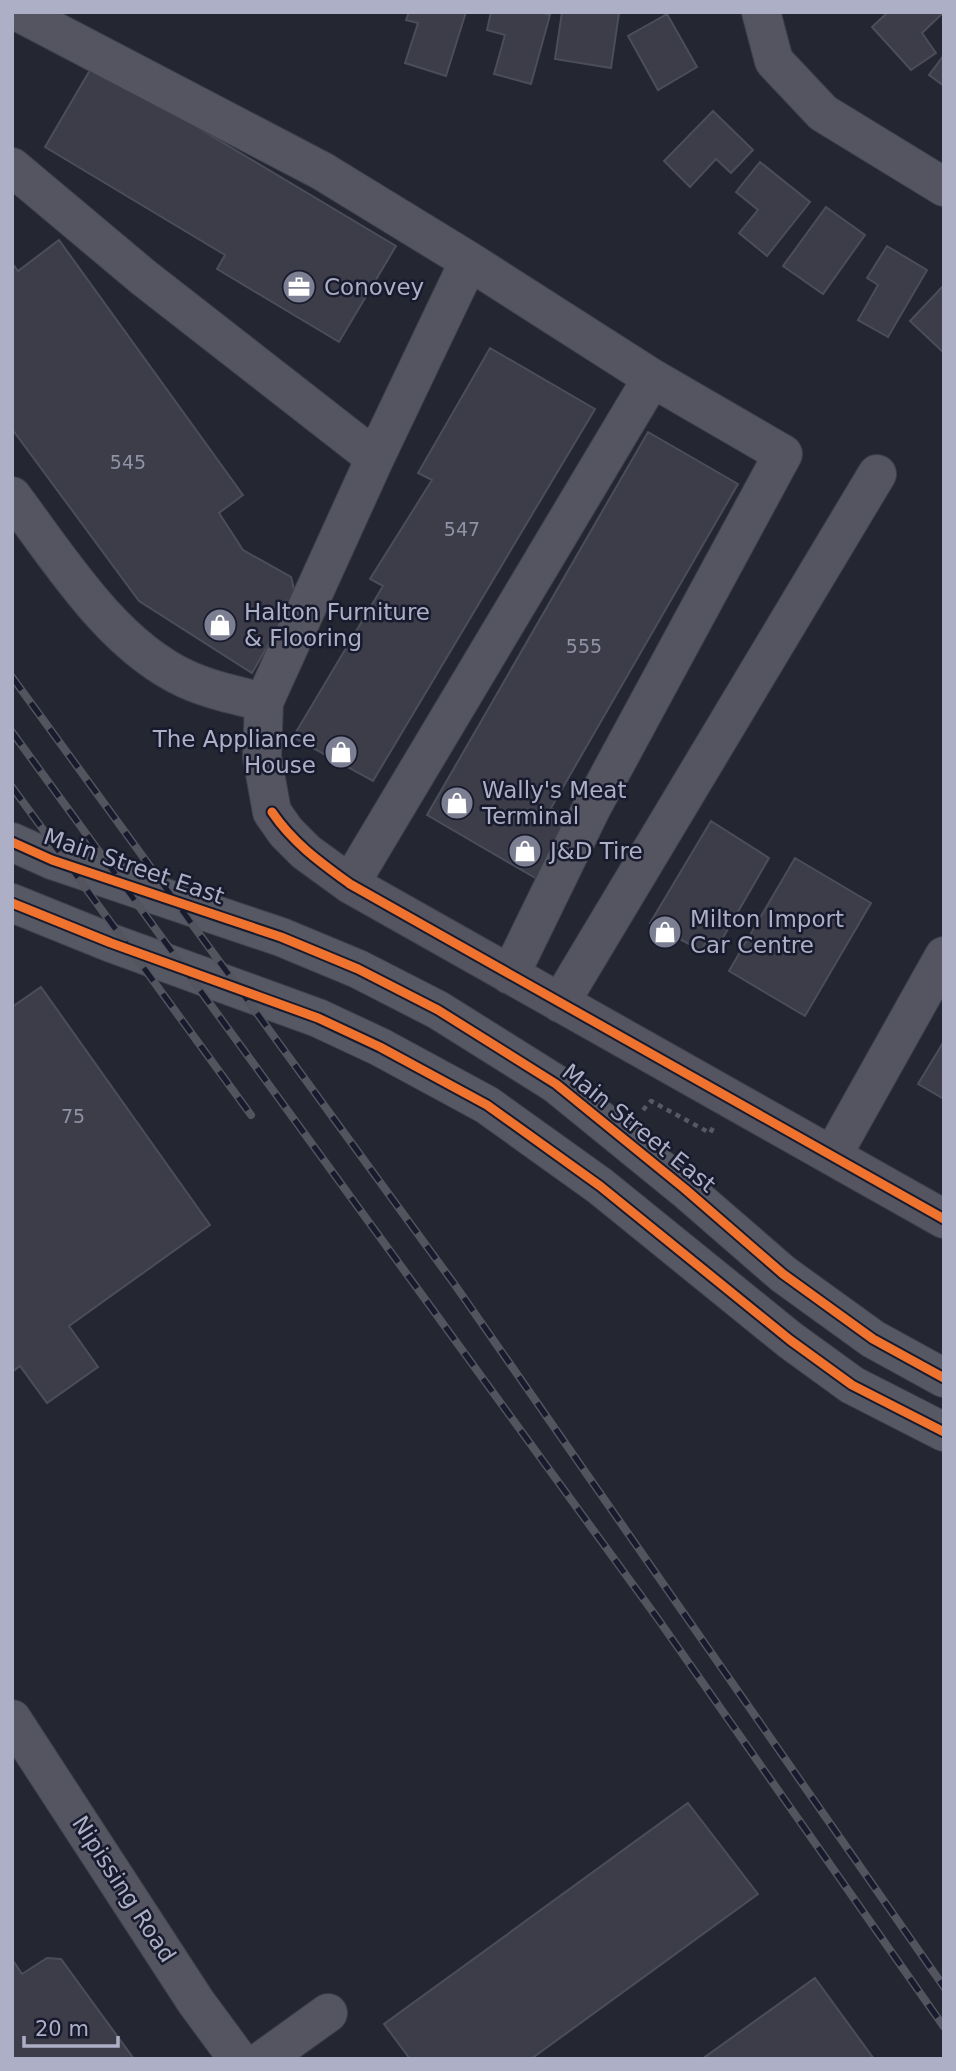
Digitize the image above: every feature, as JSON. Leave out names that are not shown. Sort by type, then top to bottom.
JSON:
[{"type":"main road","name":"Main Street East","points":[[12,842],[52,860],[281,937],[358,969],[438,1010],[556,1084],[685,1189],[783,1274],[873,1339],[944,1378]]},
{"type":"main road","points":[[12,903],[111,943],[318,1018],[380,1046],[487,1105],[600,1186],[821,1362],[852,1384],[944,1432]]},
{"type":"street","points":[[18,12],[322,171],[652,378],[783,454],[591,809],[510,975]]},
{"type":"street","points":[[761,12],[774,61],[823,113],[944,187]]},
{"type":"street","points":[[12,167],[144,277],[375,458]]},
{"type":"street","points":[[469,261],[375,458],[264,702],[262,757],[272,812],[286,832],[306,852],[350,884],[944,1219]]},
{"type":"street","points":[[350,884],[652,378]]},
{"type":"street","points":[[560,1003],[877,474]]},
{"type":"street","points":[[12,496],[96,607],[148,656],[186,679],[225,693],[264,702]]},
{"type":"street","points":[[832,1156],[944,956]]},
{"type":"street","name":"Nipissing Road","points":[[16,1733],[237,2059]]},
{"type":"street","points":[[264,2059],[328,2013]]},
{"type":"building","points":[[409,12],[466,12],[446,76],[405,63],[418,23],[406,20]]},
{"type":"building","points":[[491,12],[541,12],[550,15],[531,84],[494,74],[505,35],[487,30]]},
{"type":"building","points":[[562,12],[619,13],[611,68],[555,59]]},
{"type":"building","points":[[888,12],[944,12],[922,33],[936,53],[911,70],[872,27]]},
{"type":"building","points":[[667,14],[697,67],[658,90],[628,36]]},
{"type":"building","points":[[944,55],[944,86],[929,75]]},
{"type":"building","points":[[93,65],[396,246],[339,342],[217,269],[225,255],[45,147]]},
{"type":"building","points":[[713,111],[753,150],[731,173],[716,159],[690,187],[664,161]]},
{"type":"building","points":[[760,162],[810,202],[767,256],[739,233],[758,210],[736,192]]},
{"type":"building","points":[[826,207],[865,235],[823,294],[783,266]]},
{"type":"building","points":[[59,240],[243,495],[219,513],[243,550],[291,577],[296,597],[252,673],[139,601],[12,429],[12,263],[18,271]]},
{"type":"building","points":[[887,246],[927,270],[888,337],[858,320],[878,285],[867,278]]},
{"type":"building","points":[[944,285],[944,353],[910,321]]},
{"type":"building","points":[[490,348],[595,409],[373,781],[293,737],[383,586],[370,579],[432,480],[418,473]]},
{"type":"building","points":[[648,432],[738,484],[551,808],[571,819],[537,879],[427,815]]},
{"type":"building","points":[[711,821],[769,858],[717,948],[705,943],[702,951],[650,923]]},
{"type":"building","points":[[795,858],[871,903],[805,1016],[729,971]]},
{"type":"building","points":[[41,987],[210,1225],[69,1326],[98,1367],[47,1403],[20,1366],[12,1372],[12,1007]]},
{"type":"building","points":[[944,1041],[944,1099],[918,1084]]},
{"type":"building","points":[[688,1803],[758,1894],[531,2059],[410,2059],[384,2024]]},
{"type":"building","points":[[47,1958],[61,1959],[134,2059],[12,2059],[12,1959],[22,1974]]},
{"type":"building","points":[[815,1978],[874,2059],[702,2059]]},
{"type":"railway","points":[[12,677],[455,1285],[944,1987]]},
{"type":"railway","points":[[12,732],[658,1619],[944,2027]]},
{"type":"railway","points":[[12,787],[251,1115]]},
{"type":"cycle path","points":[[272,812],[298,843],[350,884],[944,1219]]},
{"type":"cycle path","points":[[12,842],[52,860],[281,937],[358,969],[438,1010],[556,1084],[685,1189],[783,1274],[873,1339],[944,1378]]},
{"type":"cycle path","points":[[12,903],[111,943],[318,1018],[380,1047],[487,1105],[600,1186],[790,1340],[852,1385],[944,1432]]},
{"type":"place","name":"Conovey","points":[[299,287]]},
{"type":"place","name":"Halton Furniture & Flooring","points":[[220,625]]},
{"type":"place","name":"The Appliance House","points":[[341,752]]},
{"type":"place","name":"Wally's Meat Terminal","points":[[457,803]]},
{"type":"place","name":"J&D Tire","points":[[525,851]]},
{"type":"place","name":"Milton Import Car Centre","points":[[665,932]]}]
